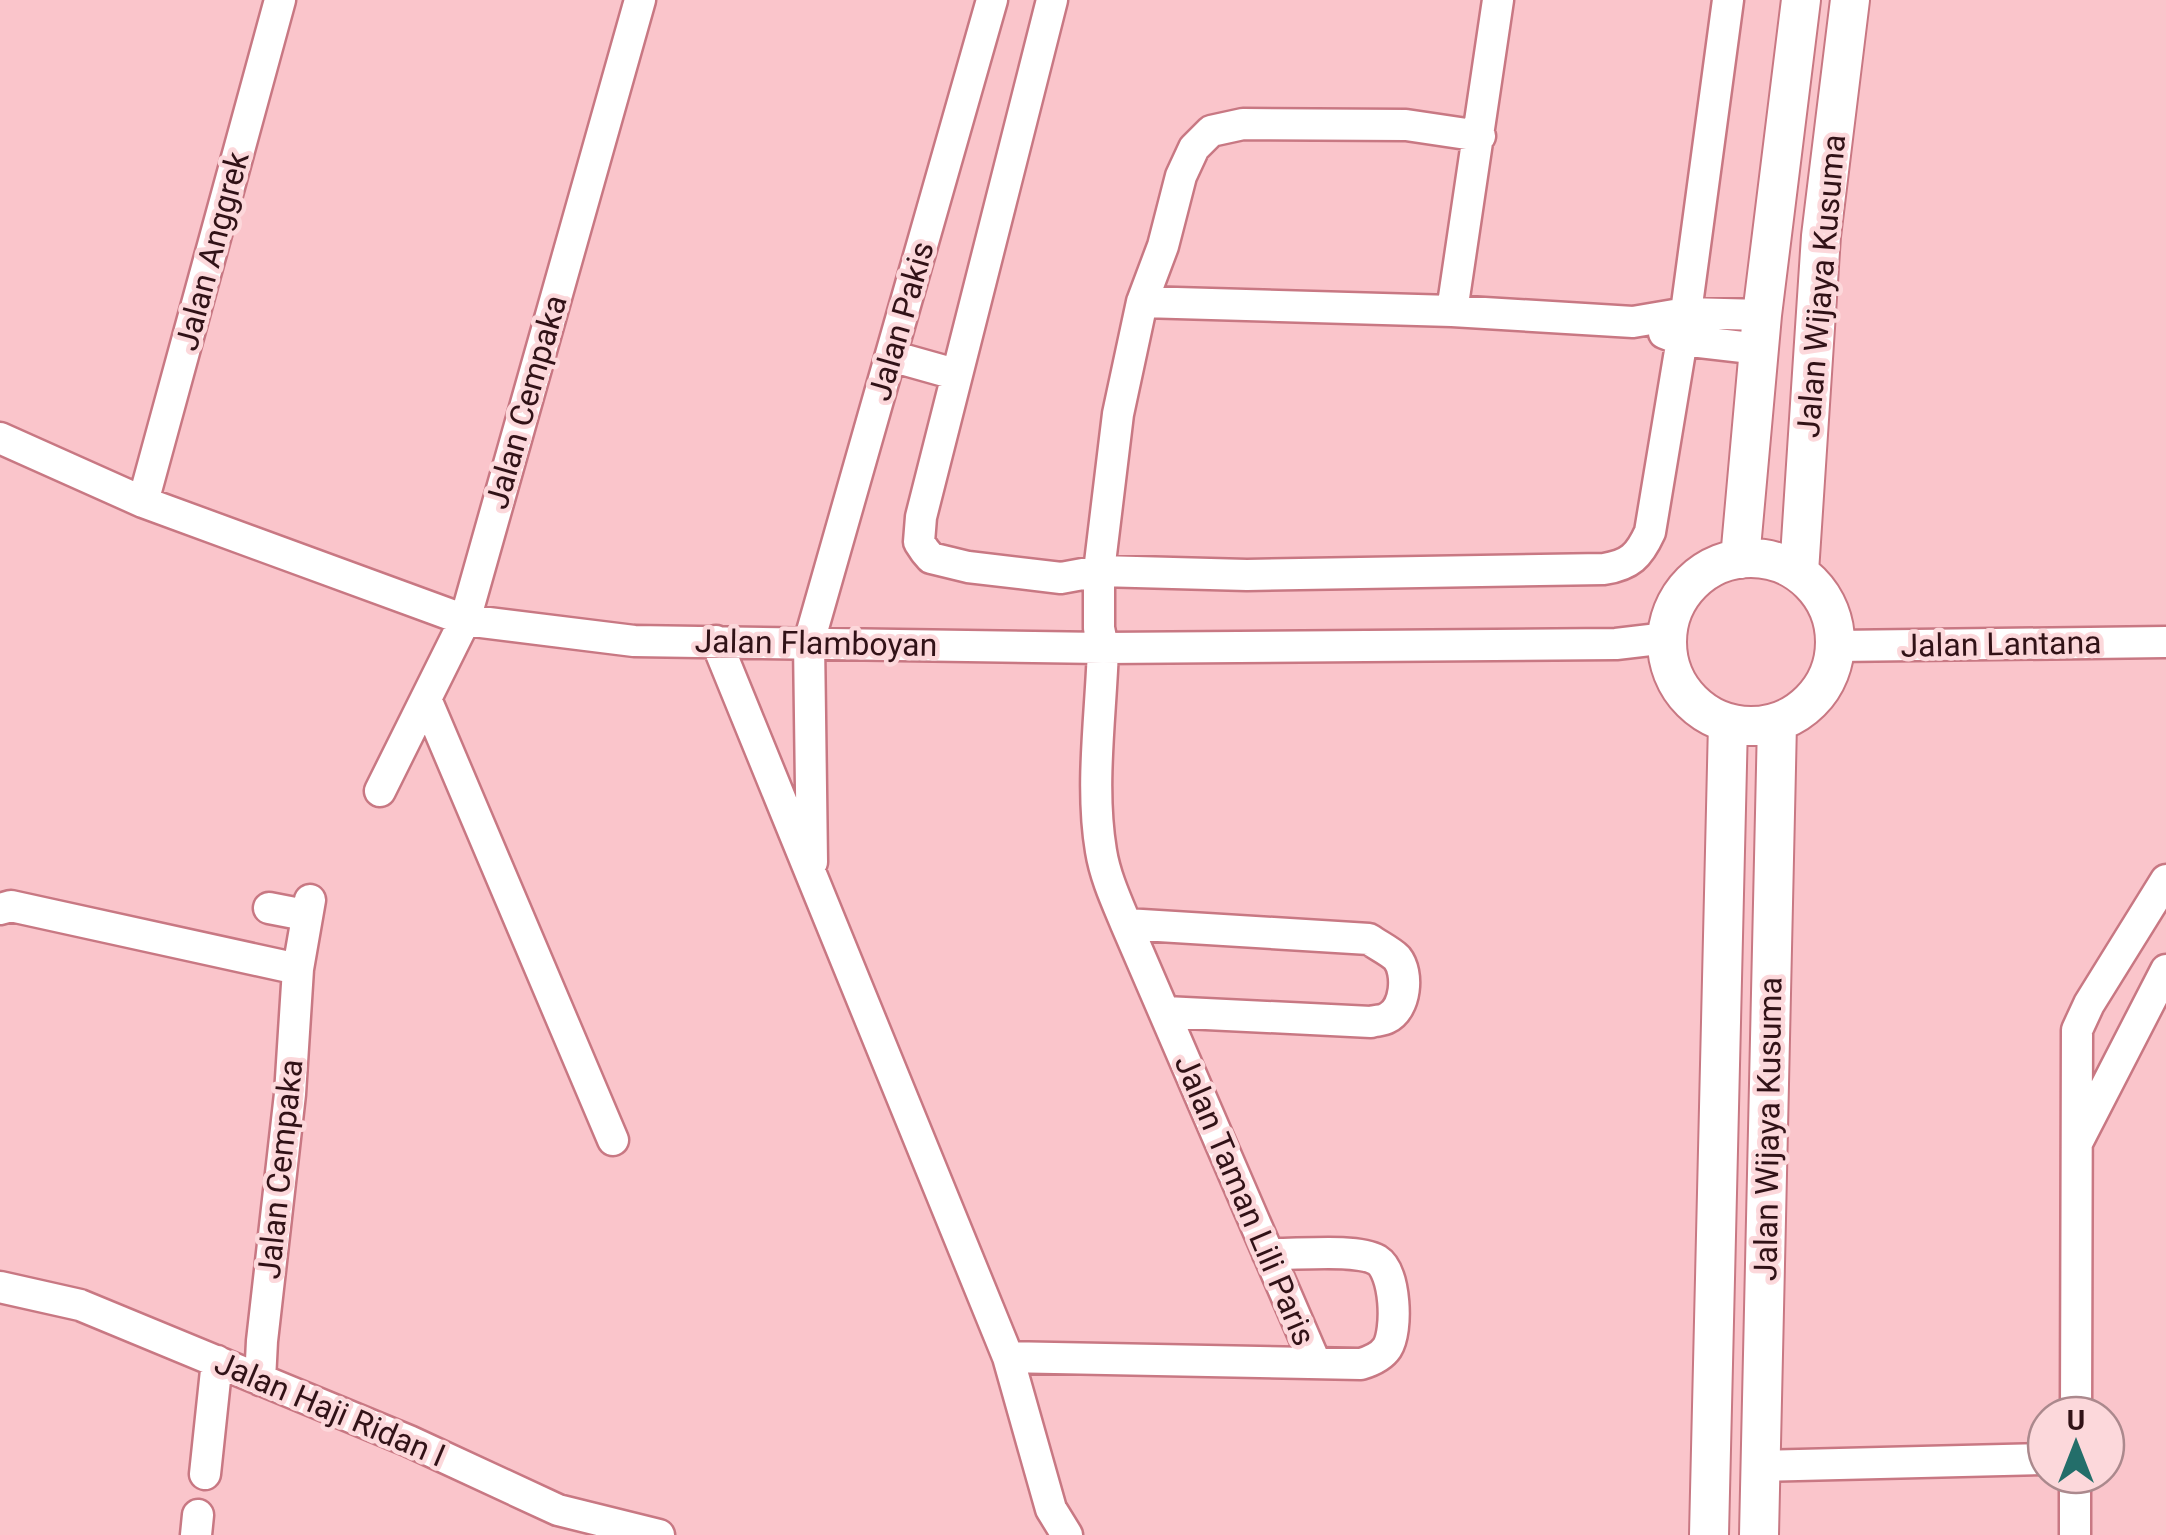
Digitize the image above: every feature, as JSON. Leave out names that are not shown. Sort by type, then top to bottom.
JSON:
[{"type":"street","name":"Jalan Anggrek","points":[[143,502],[280,0]]},
{"type":"street","name":"Jalan Cempaka","points":[[380,791],[465,620],[640,0]]},
{"type":"street","name":"Jalan Pakis","points":[[809,642],[992,0]]},
{"type":"street","points":[[1052,0],[954,374],[921,517],[919,542],[931,558],[968,567],[1062,578],[1099,571],[1247,575],[1621,566],[1641,553],[1650,532],[1684,326],[1728,0]]},
{"type":"street","points":[[1452,311],[1498,0]]},
{"type":"street","name":"Jalan Wijaya Kusuma","points":[[1740,559],[1761,332],[1801,0]]},
{"type":"street","name":"Jalan Wijaya Kusuma","points":[[1799,572],[1820,236],[1850,0]]},
{"type":"street","name":"Jalan Taman Lili Paris","points":[[1008,1357],[1315,1362],[1109,884],[1100,848],[1103,648],[1099,571],[1118,414],[1142,302],[1163,246],[1182,176],[1194,148],[1211,131],[1242,124],[1406,125],[1480,136]]},
{"type":"street","points":[[1142,302],[1452,311],[1761,332]]},
{"type":"street","points":[[891,356],[954,374]]},
{"type":"street","name":"Jalan Flamboyan","points":[[0,438],[143,502],[465,620],[634,641],[1103,648],[1616,644],[1666,638]]},
{"type":"street","points":[[1740,559],[1771,560],[1799,572],[1812,582],[1830,612],[1836,646],[1831,671],[1819,693],[1801,710],[1778,722],[1744,726],[1707,714],[1676,682],[1668,661],[1666,638],[1674,606],[1694,579],[1708,569],[1740,559]]},
{"type":"street","points":[[716,641],[1008,1357],[1052,1509],[1067,1535]]},
{"type":"street","points":[[809,642],[812,878]]},
{"type":"street","name":"Jalan Lantana","points":[[1836,646],[2166,642]]},
{"type":"street","points":[[426,699],[614,1140]]},
{"type":"street","name":"Jalan Wijaya Kusuma","points":[[1758,1535],[1778,722]]},
{"type":"street","name":"Jalan Wijaya Kusuma","points":[[1709,1535],[1728,723]]},
{"type":"street","points":[[2076,1395],[2077,1030],[2166,880]]},
{"type":"street","points":[[0,909],[11,906],[298,969]]},
{"type":"street","name":"Jalan Cempaka","points":[[260,1380],[290,1094],[298,969],[308,908],[269,908]]},
{"type":"street","points":[[1126,924],[1369,939],[1396,958],[1403,972],[1404,988],[1396,1010],[1387,1018],[1371,1022],[1165,1012]]},
{"type":"street","points":[[2077,1144],[2166,970]]},
{"type":"street","points":[[1268,1254],[1361,1255],[1379,1261],[1387,1272],[1394,1296],[1389,1346],[1378,1358],[1361,1364],[1315,1362]]},
{"type":"street","name":"Jalan Haji Ridan I","points":[[0,1287],[80,1305],[409,1441],[558,1510],[660,1535]]},
{"type":"street","points":[[205,1474],[216,1361]]},
{"type":"street","points":[[1760,1466],[2026,1460]]},
{"type":"street","points":[[2076,1495],[2076,1535]]}]
